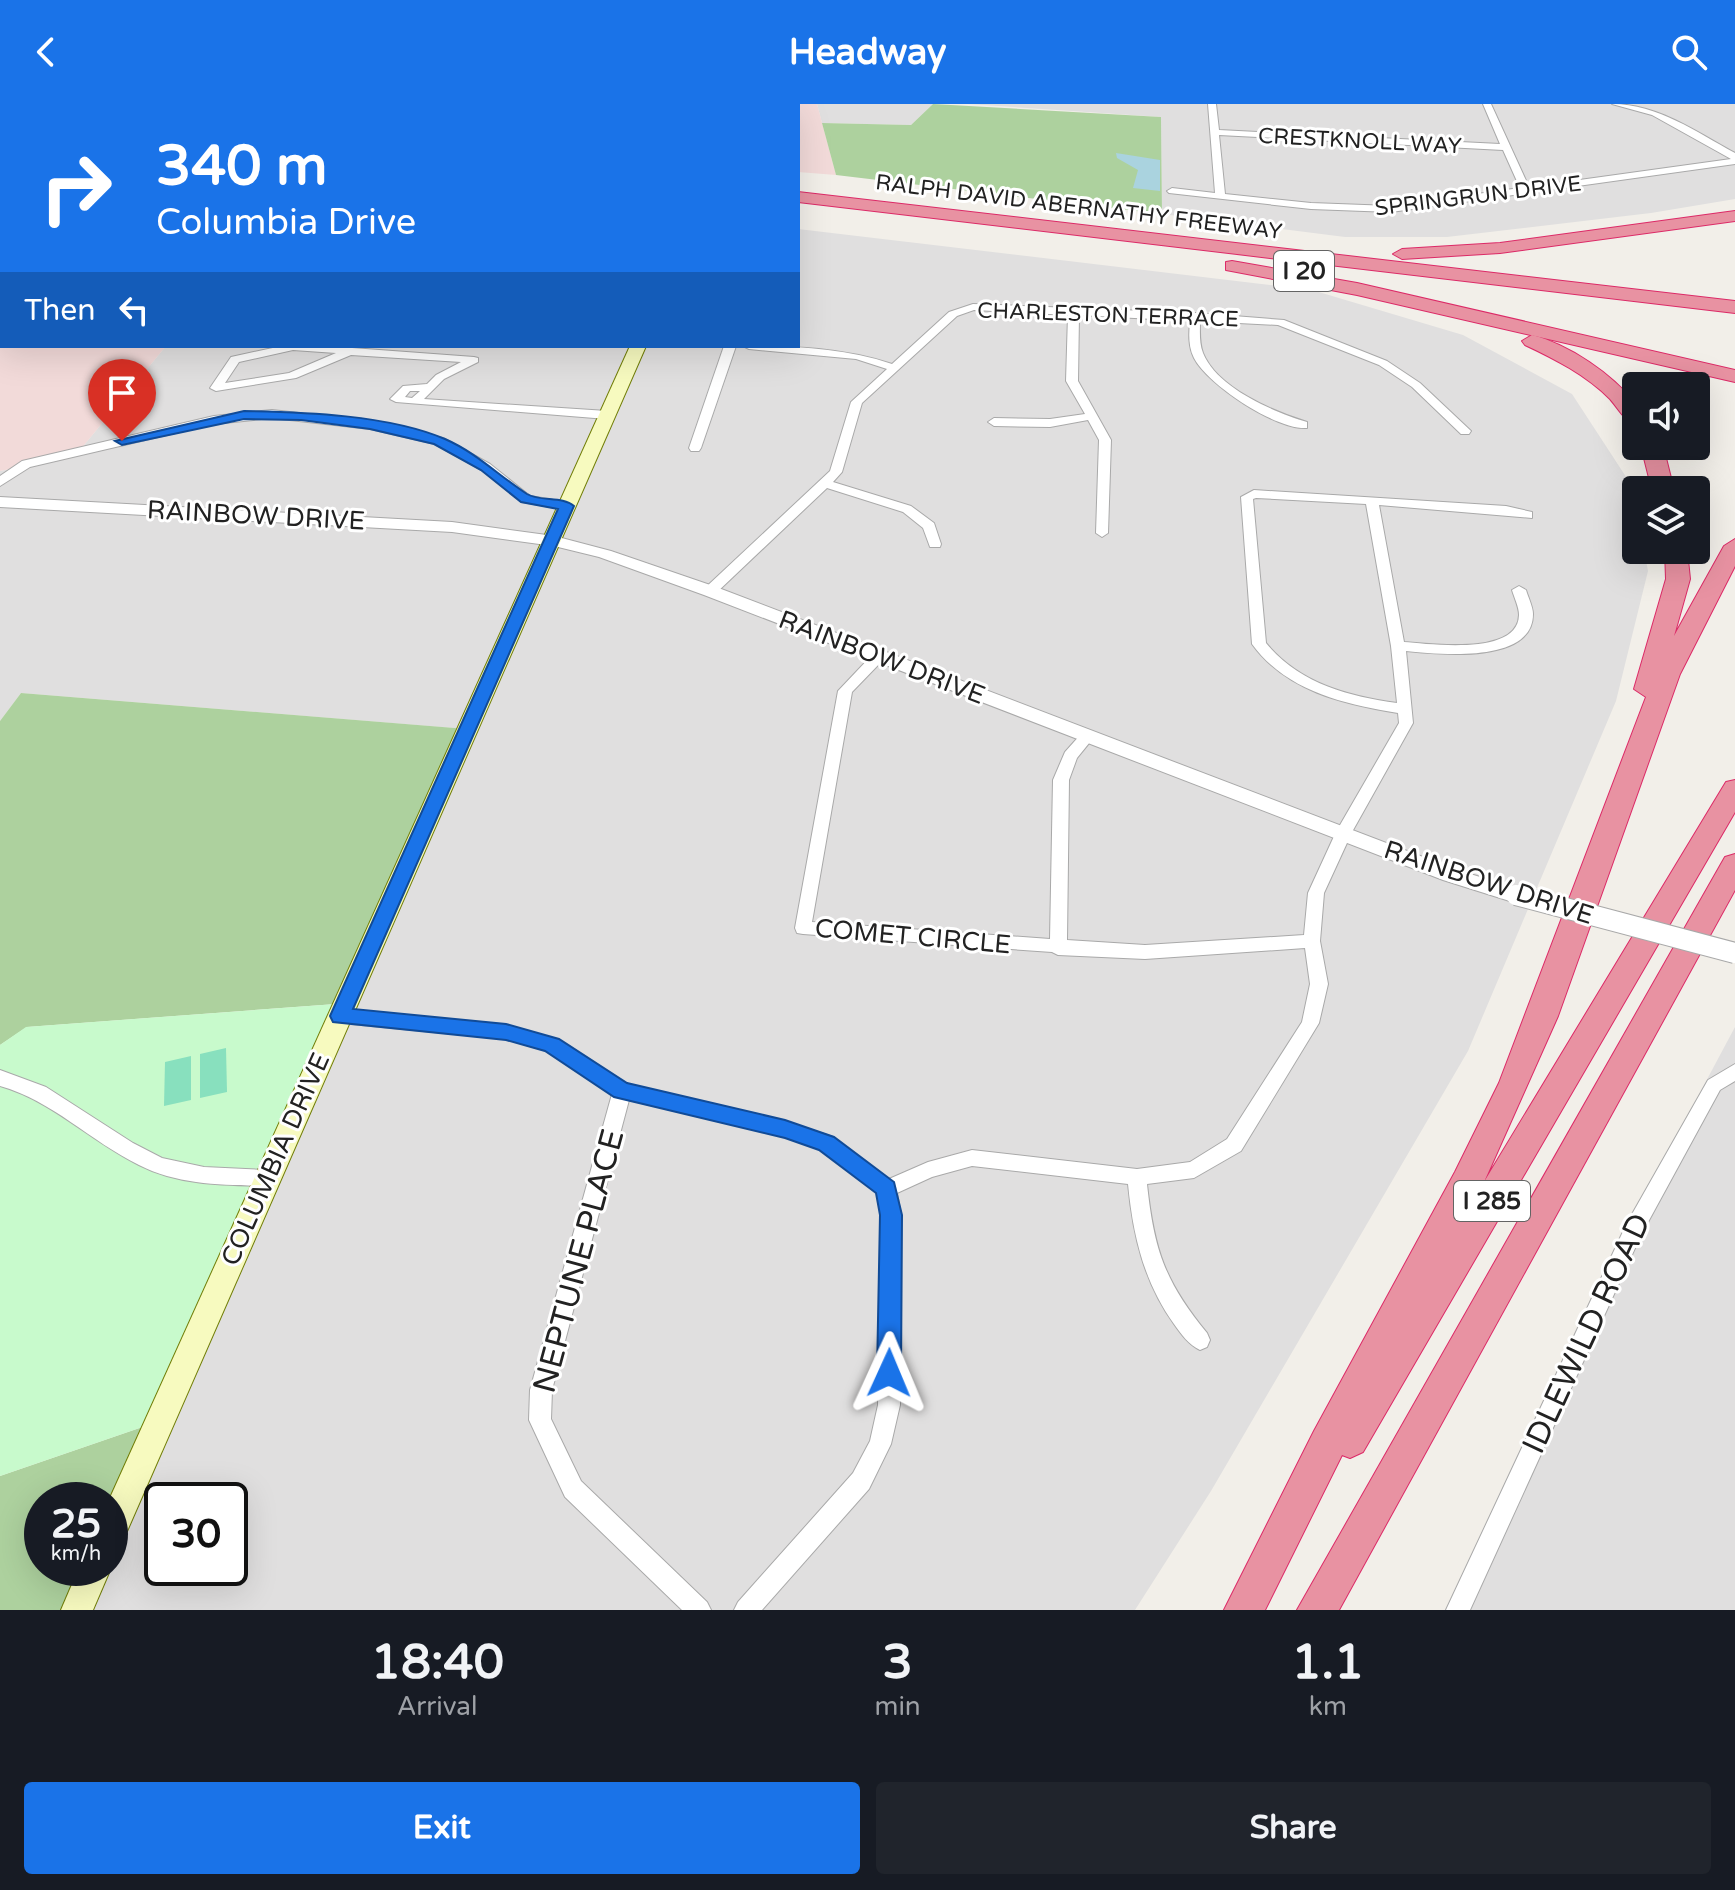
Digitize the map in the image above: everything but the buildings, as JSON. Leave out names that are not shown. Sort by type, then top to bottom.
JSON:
[{"type":"highway","name":"RALPH DAVID ABERNATHY FREEWAY","points":[[800,197],[1735,307]]},
{"type":"highway","name":"RALPH DAVID ABERNATHY FREEWAY","points":[[800,212],[1735,321]]},
{"type":"highway","points":[[1203,244],[1348,253],[1439,253],[1530,245],[1735,216]]},
{"type":"highway","points":[[1027,239],[1266,271],[1735,376]]},
{"type":"highway","points":[[1445,309],[1513,332],[1559,353],[1603,383],[1622,403]]},
{"type":"highway","points":[[1244,1610],[1378,1347],[1451,1215],[1514,1084],[1594,868],[1698,609],[1735,546]]},
{"type":"highway","points":[[1594,868],[1672,608],[1678,579],[1677,564]]},
{"type":"highway","name":"I 285","points":[[1244,1610],[1735,789]]},
{"type":"highway","name":"I 285","points":[[1317,1610],[1726,890],[1735,864]]},
{"type":"main road","name":"COLUMBIA DRIVE","points":[[128,1493],[266,1178],[554,541],[637,348]]},
{"type":"main road","points":[[77,1610],[87,1586]]},
{"type":"street","points":[[1212,104],[1220,196]]},
{"type":"street","points":[[1487,104],[1526,191]]},
{"type":"street","points":[[1616,104],[1655,113],[1735,159]]},
{"type":"street","name":"CRESTKNOLL WAY","points":[[1215,132],[1505,147]]},
{"type":"street","name":"SPRINGRUN DRIVE","points":[[1172,191],[1311,206],[1391,209],[1735,159]]},
{"type":"street","name":"CHARLESTON TERRACE","points":[[710,591],[836,472],[857,402],[955,308],[993,306],[1280,322],[1332,340],[1383,363],[1416,385],[1465,431]]},
{"type":"street","points":[[1074,310],[1072,381],[1105,440],[1102,533]]},
{"type":"street","points":[[1195,316],[1196,347],[1204,364],[1259,408],[1303,425]]},
{"type":"street","points":[[288,348],[235,359],[216,388],[292,376],[347,353]]},
{"type":"street","points":[[302,348],[474,360],[427,387],[415,402]]},
{"type":"street","points":[[695,448],[729,348]]},
{"type":"street","points":[[771,348],[857,356],[892,367]]},
{"type":"street","points":[[427,387],[407,388],[396,399],[607,415]]},
{"type":"street","points":[[0,482],[26,464],[214,420],[272,414],[370,425],[439,441],[486,467],[526,499],[567,506]]},
{"type":"street","points":[[994,422],[1050,423],[1093,416]]},
{"type":"street","points":[[825,483],[907,509],[929,526],[935,544]]},
{"type":"street","points":[[1406,709],[1366,704],[1301,680],[1271,662],[1259,644],[1247,497],[1264,494],[1372,500],[1528,515]]},
{"type":"street","points":[[887,1189],[928,1170],[972,1158],[1137,1177],[1194,1170],[1234,1145],[1310,1023],[1319,984],[1312,941],[1316,893],[1344,832],[1406,723],[1398,646],[1372,500]]},
{"type":"street","name":"RAINBOW DRIVE","points":[[0,502],[396,522],[554,541],[605,554],[710,591],[1450,875],[1735,953]]},
{"type":"street","points":[[1398,646],[1488,649],[1509,642],[1521,633],[1527,615],[1519,590]]},
{"type":"street","name":"COMET CIRCLE","points":[[879,656],[845,691],[803,928],[1145,952],[1312,941]]},
{"type":"street","points":[[1058,948],[1061,780],[1070,756],[1087,737]]},
{"type":"street","points":[[340,1016],[506,1032],[552,1045],[622,1091],[785,1129],[826,1143],[887,1189],[891,1215],[889,1405],[880,1444],[861,1481],[746,1610]]},
{"type":"street","name":"IDLEWILD ROAD","points":[[1458,1610],[1634,1229],[1714,1085],[1735,1071]]},
{"type":"street","points":[[0,1078],[41,1090],[146,1160],[209,1175],[266,1178]]},
{"type":"street","name":"NEPTUNE PLACE","points":[[622,1091],[541,1390],[540,1420],[552,1452],[573,1489],[699,1610]]},
{"type":"street","points":[[1137,1177],[1149,1261],[1170,1306],[1200,1340]]},
{"type":"shaded area","points":[[800,104],[817,104],[836,175],[800,172]]},
{"type":"shaded area","points":[[817,104],[933,104],[911,125],[822,123]]},
{"type":"shaded area","points":[[968,104],[1735,104],[1735,199],[1651,213],[1447,237],[1345,237],[1162,214],[1161,117]]},
{"type":"shaded area","points":[[800,229],[1312,290],[1463,335],[1572,394],[1625,476],[1622,476],[1622,564],[1647,564],[1648,571],[1616,701],[1468,1051],[1211,1491],[1135,1610],[74,1610],[95,1586],[128,1586],[128,1489],[466,729],[21,693],[0,721],[0,471],[75,456],[164,348],[800,348]]},
{"type":"shaded area","points":[[0,348],[164,348],[75,456],[0,471]]},
{"type":"shaded area","points":[[1735,1027],[1735,1610],[1459,1610],[1514,1500],[1704,1085]]},
{"type":"green space","points":[[933,104],[1161,117],[1162,214],[836,175],[822,123],[911,125]]},
{"type":"green space","points":[[21,693],[467,729],[336,1004],[27,1027],[0,1045],[0,721]]},
{"type":"green space","points":[[336,1004],[157,1422],[0,1476],[0,1045],[26,1027]]},
{"type":"green space","points":[[226,1048],[227,1092],[200,1098],[200,1054]]},
{"type":"green space","points":[[191,1056],[191,1100],[164,1106],[165,1062]]},
{"type":"green space","points":[[157,1422],[121,1482],[24,1482],[24,1586],[85,1586],[74,1610],[0,1610],[0,1476]]},
{"type":"water","points":[[1116,153],[1160,160],[1160,191],[1133,188],[1138,170],[1117,158]]},
{"type":"route","points":[[122,441],[244,415],[301,416],[370,425],[439,441],[486,467],[526,499],[539,504],[567,506],[340,1016],[506,1032],[529,1038],[552,1045],[622,1091],[691,1110],[785,1129],[826,1143],[887,1189],[891,1215],[889,1373]]}]
